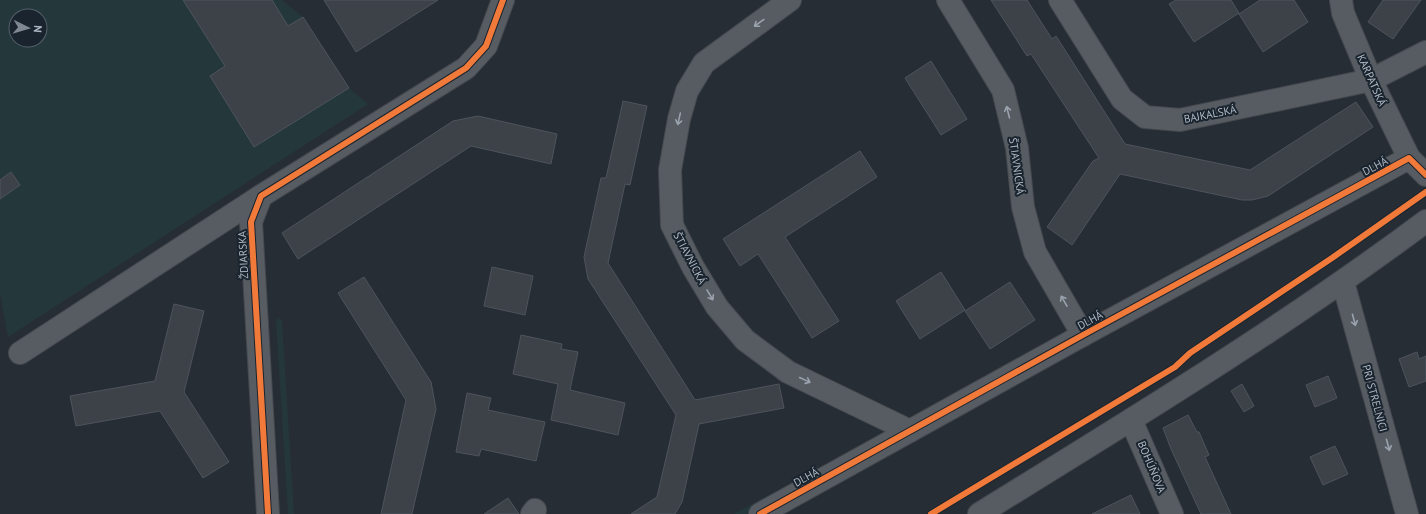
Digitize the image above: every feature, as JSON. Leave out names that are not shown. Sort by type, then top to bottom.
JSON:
[{"type":"street","name":"ŽDIARSKA","points":[[20,353],[261,196],[466,68],[486,46],[503,0]]},
{"type":"street","name":"ŠTIAVNICKÁ","points":[[790,0],[704,63],[688,91],[679,119],[670,170],[672,225],[693,267],[717,307],[745,340],[788,372],[910,431]]},
{"type":"street","name":"ŠTIAVNICKÁ","points":[[948,0],[1003,90],[1017,148],[1023,207],[1035,252],[1083,335]]},
{"type":"street","name":"BAJKALSKÁ","points":[[1060,0],[1122,99],[1145,117],[1180,120],[1371,80]]},
{"type":"street","name":"KARPATSKÁ","points":[[1341,0],[1343,13],[1371,80],[1409,158]]},
{"type":"street","points":[[1371,80],[1426,52]]},
{"type":"street","name":"DLHÁ","points":[[760,514],[1083,335],[1409,158]]},
{"type":"street","points":[[1409,158],[1426,175]]},
{"type":"street","name":"ŽDIARSKA","points":[[261,196],[251,222],[268,514]]},
{"type":"street","points":[[979,514],[1131,420],[1343,282],[1426,221]]},
{"type":"street","name":"PRI STRELNICI","points":[[1343,282],[1407,514]]},
{"type":"street","name":"BOHÚŇOVA","points":[[1131,420],[1172,514]]},
{"type":"shaded area","points":[[0,0],[282,0],[303,17],[349,88],[368,104],[8,337],[0,293]]},
{"type":"shaded area","points":[[279,318],[282,321],[294,514],[288,514],[276,321]]},
{"type":"shaded area","points":[[820,467],[824,468],[823,472],[746,514],[734,514]]},
{"type":"building","points":[[183,0],[272,0],[288,26],[303,17],[349,88],[254,147],[210,76],[225,66]]},
{"type":"building","points":[[324,0],[438,0],[356,52]]},
{"type":"building","points":[[991,0],[1027,0],[1052,39],[1056,36],[1125,144],[1250,170],[1356,102],[1373,127],[1268,196],[1252,200],[1242,200],[1120,174],[1072,245],[1047,227],[1093,161],[1099,158],[1031,54],[1027,56]]},
{"type":"building","points":[[1176,0],[1231,0],[1239,13],[1194,42],[1169,4]]},
{"type":"building","points":[[1260,0],[1294,0],[1308,22],[1263,52],[1239,14]]},
{"type":"building","points":[[1383,0],[1421,0],[1393,39],[1368,22]]},
{"type":"building","points":[[931,61],[967,119],[941,135],[905,78]]},
{"type":"building","points":[[623,101],[647,106],[630,185],[625,184],[608,263],[695,400],[779,384],[784,408],[699,424],[682,502],[675,514],[631,514],[657,497],[676,415],[588,279],[584,257],[601,178],[606,178]]},
{"type":"building","points":[[478,116],[557,134],[551,164],[471,146],[298,259],[282,233],[453,121]]},
{"type":"building","points":[[860,151],[877,177],[785,237],[839,321],[812,338],[758,254],[740,266],[723,239]]},
{"type":"building","points":[[11,172],[20,185],[0,199],[0,180]]},
{"type":"building","points":[[492,267],[533,276],[525,315],[484,306]]},
{"type":"building","points":[[941,272],[965,310],[920,339],[896,301]]},
{"type":"building","points":[[364,277],[431,382],[436,409],[412,514],[381,514],[406,400],[338,293]]},
{"type":"building","points":[[1010,282],[1035,320],[990,349],[965,311]]},
{"type":"building","points":[[174,304],[204,311],[184,392],[229,462],[203,478],[160,411],[76,426],[70,396],[155,381]]},
{"type":"building","points":[[521,335],[562,344],[561,349],[578,352],[570,390],[625,403],[618,435],[551,420],[558,384],[513,374]]},
{"type":"building","points":[[1417,352],[1419,359],[1426,356],[1426,381],[1409,387],[1399,359]]},
{"type":"building","points":[[1328,376],[1337,398],[1315,407],[1306,385]]},
{"type":"building","points":[[1242,384],[1254,406],[1244,412],[1231,391]]},
{"type":"building","points":[[467,393],[491,398],[488,410],[545,422],[536,461],[481,449],[479,456],[456,452]]},
{"type":"building","points":[[1188,415],[1197,432],[1199,432],[1209,455],[1205,457],[1231,514],[1201,514],[1171,449],[1163,428]]},
{"type":"building","points":[[1335,446],[1348,474],[1323,485],[1310,457]]},
{"type":"building","points":[[1131,495],[1140,514],[1092,514]]},
{"type":"building","points":[[508,498],[519,514],[484,514]]},
{"type":"cycle path","points":[[268,514],[251,222],[261,196],[466,68],[486,46],[503,0]]},
{"type":"cycle path","points":[[760,514],[1083,335],[1409,158],[1426,175]]},
{"type":"cycle path","points":[[931,514],[1175,367],[1190,353],[1332,258],[1426,192]]}]
